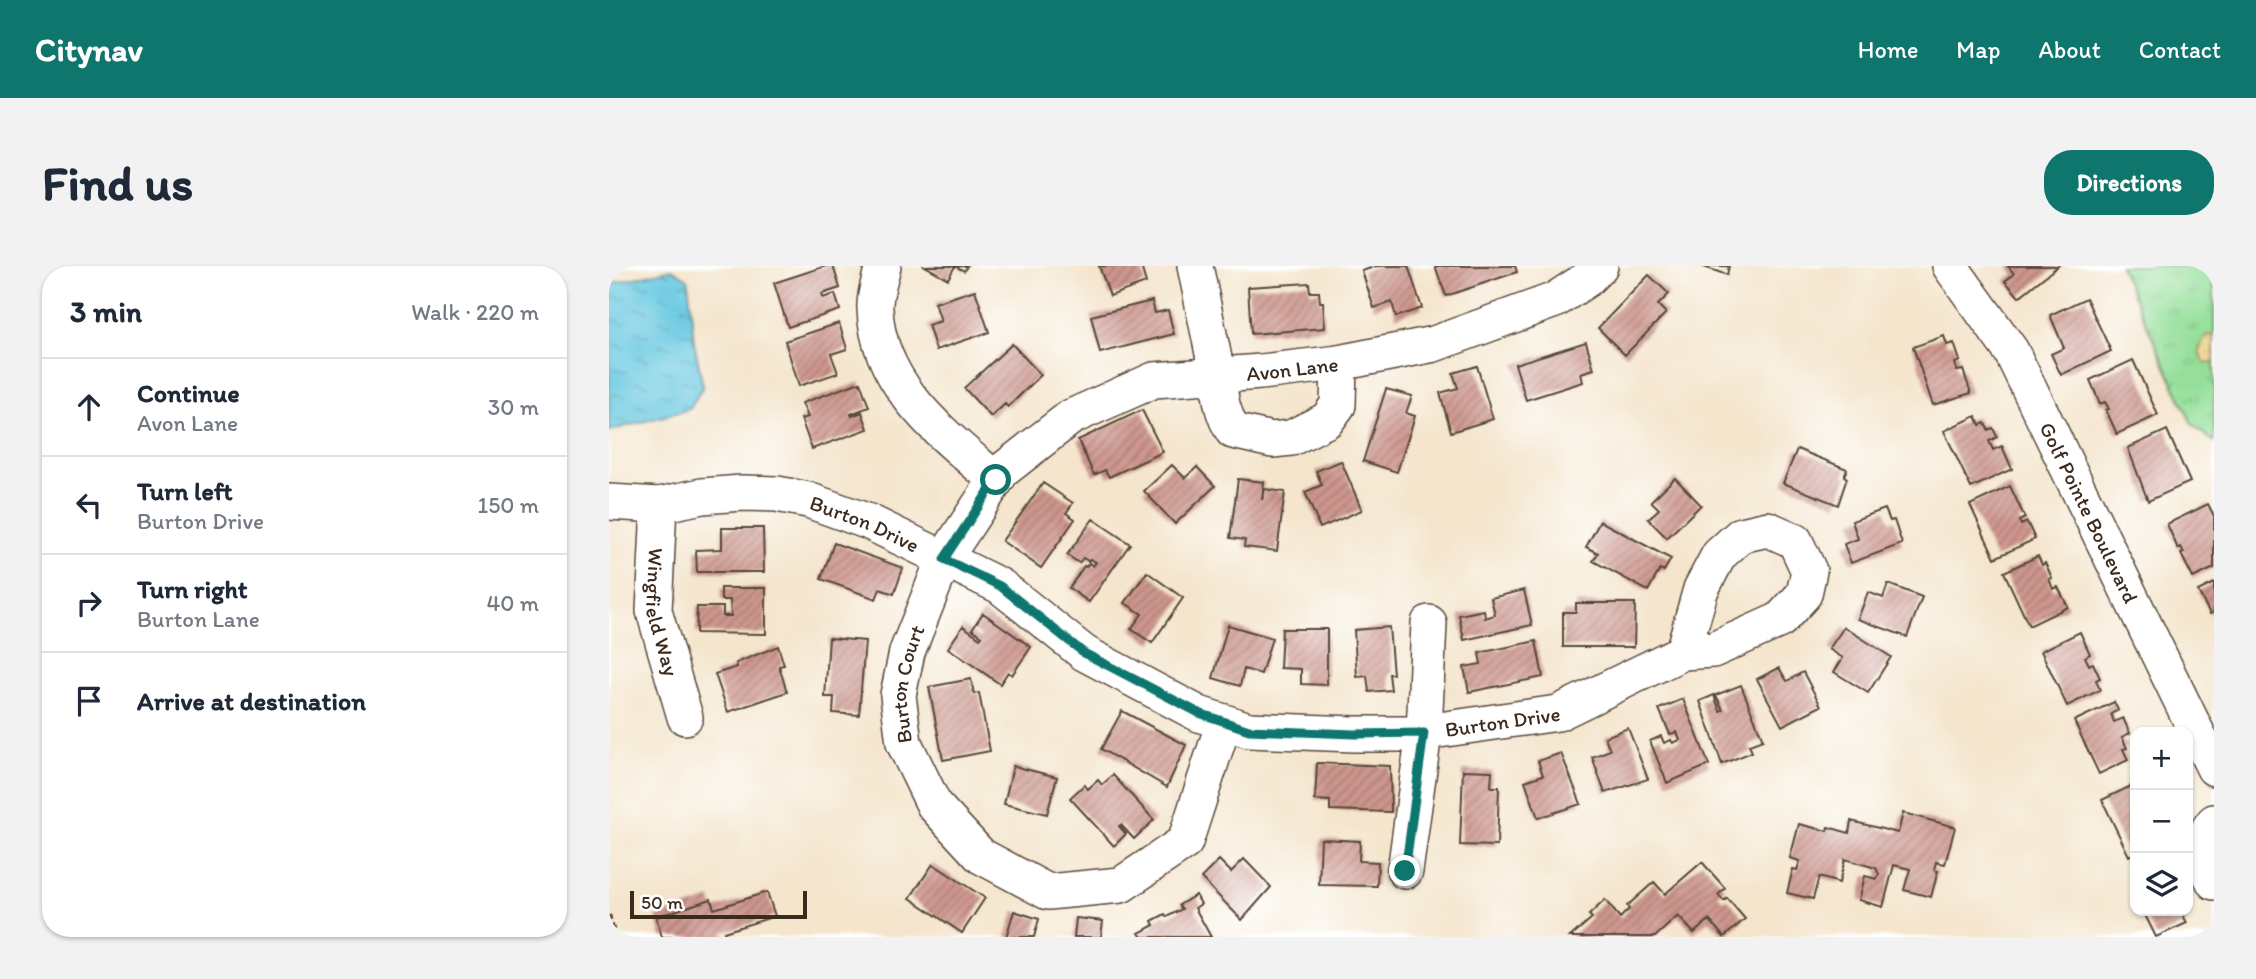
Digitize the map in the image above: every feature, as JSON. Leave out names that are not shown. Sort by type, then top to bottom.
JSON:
[{"type":"street","points":[[883,266],[874,307],[881,346],[894,374],[912,402],[940,432],[996,480]]},
{"type":"street","points":[[1195,266],[1217,375],[1218,395],[1223,414],[1233,431],[1272,440],[1291,439],[1327,420],[1338,405],[1339,363]]},
{"type":"street","name":"Avon Lane","points":[[944,559],[1002,471],[1071,417],[1154,380],[1339,363],[1434,344],[1537,308],[1569,292],[1600,266]]},
{"type":"street","name":"Golf Pointe Boulevard","points":[[1950,266],[2011,352],[2214,768]]},
{"type":"street","name":"Burton Drive","points":[[611,504],[659,505],[702,496],[742,493],[777,494],[808,500],[869,522],[1000,586],[1084,653],[1199,713],[1249,730],[1354,734],[1424,733],[1557,713],[1683,652]]},
{"type":"street","name":"Wingfield Way","points":[[659,505],[655,611],[685,717]]},
{"type":"street","name":"Burton Court","points":[[944,559],[907,652],[898,695],[904,743],[934,805],[981,856],[1048,892],[1121,885],[1185,842],[1224,722]]},
{"type":"street","points":[[1405,871],[1424,733],[1429,623]]},
{"type":"street","points":[[2214,822],[2202,850],[2214,883]]},
{"type":"path","points":[[609,915],[615,937]]},
{"type":"green space","points":[[2120,266],[2214,266],[2214,442],[2192,424]]},
{"type":"sand","points":[[2207,335],[2214,336],[2214,362],[2205,363],[2199,353],[2200,345]]},
{"type":"water","points":[[672,269],[688,279],[694,342],[703,386],[690,409],[609,431],[609,284]]},
{"type":"building","points":[[833,266],[840,288],[822,294],[823,298],[835,294],[840,310],[788,327],[774,283]]},
{"type":"building","points":[[925,266],[955,266],[948,279]]},
{"type":"building","points":[[1099,266],[1141,266],[1146,283],[1110,296]]},
{"type":"building","points":[[1377,266],[1408,266],[1422,308],[1396,317],[1392,302],[1374,308],[1362,271]]},
{"type":"building","points":[[1435,266],[1515,266],[1517,272],[1446,296]]},
{"type":"building","points":[[1701,266],[1729,266],[1727,275]]},
{"type":"building","points":[[2008,266],[2058,266],[2019,297],[2005,281],[2014,274]]},
{"type":"building","points":[[1649,275],[1669,294],[1658,305],[1666,313],[1625,355],[1598,328]]},
{"type":"building","points":[[1309,283],[1310,292],[1319,292],[1320,302],[1323,302],[1325,328],[1251,334],[1248,287]]},
{"type":"building","points":[[975,290],[989,332],[936,350],[928,325],[941,321],[935,303]]},
{"type":"building","points":[[2086,298],[2111,351],[2061,375],[2051,354],[2064,348],[2050,315]]},
{"type":"building","points":[[1152,301],[1155,313],[1168,310],[1174,334],[1100,353],[1091,316]]},
{"type":"building","points":[[839,323],[847,349],[831,354],[838,373],[799,386],[785,341]]},
{"type":"building","points":[[1944,336],[1947,345],[1954,343],[1960,361],[1955,363],[1957,371],[1963,370],[1971,393],[1933,405],[1913,347]]},
{"type":"building","points":[[1586,342],[1594,369],[1581,373],[1583,382],[1526,400],[1515,364]]},
{"type":"building","points":[[1012,344],[1041,375],[1008,407],[1005,404],[991,417],[964,388]]},
{"type":"building","points":[[2133,360],[2158,415],[2117,434],[2106,410],[2109,409],[2105,402],[2100,404],[2090,380]]},
{"type":"building","points":[[1477,366],[1493,419],[1451,432],[1440,393],[1458,388],[1453,373]]},
{"type":"building","points":[[860,382],[869,407],[851,414],[852,416],[862,412],[868,429],[812,449],[801,419],[808,417],[802,403]]},
{"type":"building","points":[[1386,389],[1412,396],[1406,413],[1415,416],[1397,472],[1363,461]]},
{"type":"building","points":[[1142,410],[1163,452],[1109,477],[1105,470],[1094,475],[1078,440]]},
{"type":"building","points":[[1976,416],[1980,425],[1985,423],[1988,430],[1993,428],[1997,437],[1989,441],[1993,450],[2002,446],[2012,469],[1971,488],[1944,431]]},
{"type":"building","points":[[2167,430],[2190,482],[2148,501],[2128,448]]},
{"type":"building","points":[[1797,449],[1847,469],[1844,476],[1847,478],[1838,505],[1783,483]]},
{"type":"building","points":[[1341,461],[1362,510],[1320,528],[1305,492],[1322,485],[1316,471]]},
{"type":"building","points":[[1172,465],[1185,478],[1197,467],[1215,486],[1175,524],[1144,491]]},
{"type":"building","points":[[1675,478],[1701,505],[1667,538],[1648,519],[1659,509],[1651,501]]},
{"type":"building","points":[[1238,479],[1264,482],[1262,500],[1265,489],[1285,492],[1277,551],[1244,547],[1245,540],[1230,538]]},
{"type":"building","points":[[1043,483],[1073,503],[1066,513],[1075,519],[1041,568],[1002,541]]},
{"type":"building","points":[[2010,486],[2025,518],[2019,521],[2021,525],[2027,522],[2035,539],[1995,558],[1970,505]]},
{"type":"building","points":[[2208,504],[2214,516],[2214,568],[2193,578],[2181,554],[2184,553],[2181,547],[2178,549],[2167,524]]},
{"type":"building","points":[[1885,509],[1890,521],[1894,520],[1902,544],[1851,563],[1844,544],[1858,539],[1852,521]]},
{"type":"building","points":[[1093,519],[1130,544],[1089,602],[1069,588],[1084,566],[1089,563],[1093,566],[1096,562],[1083,558],[1079,563],[1067,555]]},
{"type":"building","points":[[1600,521],[1671,559],[1664,571],[1660,569],[1648,591],[1593,561],[1598,553],[1586,547]]},
{"type":"building","points":[[722,528],[763,528],[764,572],[697,572],[696,550],[722,549]]},
{"type":"building","points":[[834,543],[903,568],[894,594],[880,589],[876,599],[821,579]]},
{"type":"building","points":[[2038,556],[2042,565],[2045,563],[2052,578],[2049,579],[2053,589],[2058,587],[2068,607],[2029,626],[2004,572]]},
{"type":"building","points":[[1147,572],[1183,598],[1152,643],[1131,629],[1142,614],[1125,603]]},
{"type":"building","points":[[2214,583],[2214,612],[2210,614],[2198,591]]},
{"type":"building","points":[[1888,584],[1922,597],[1907,637],[1858,619],[1868,592],[1883,598]]},
{"type":"building","points":[[721,588],[766,588],[766,634],[696,633],[697,607],[723,607],[723,616],[731,616],[730,600],[721,600]]},
{"type":"building","points":[[1524,590],[1532,625],[1464,640],[1459,615],[1484,610],[1485,618],[1495,615],[1491,598]]},
{"type":"building","points":[[1576,603],[1635,603],[1634,647],[1563,647],[1563,612],[1576,612]]},
{"type":"building","points":[[983,613],[1031,647],[1012,675],[1008,672],[1000,684],[948,648],[963,626],[980,638],[982,636],[972,629]]},
{"type":"building","points":[[1228,625],[1272,638],[1261,674],[1244,669],[1240,686],[1213,678]]},
{"type":"building","points":[[1389,627],[1393,674],[1389,674],[1391,690],[1369,692],[1367,676],[1357,677],[1354,630]]},
{"type":"building","points":[[1844,627],[1891,657],[1868,693],[1834,672],[1843,658],[1829,649]]},
{"type":"building","points":[[1282,629],[1327,629],[1327,685],[1301,684],[1301,669],[1280,668]]},
{"type":"building","points":[[2080,632],[2090,654],[2085,657],[2089,665],[2093,663],[2100,678],[2096,680],[2100,690],[2067,706],[2041,651]]},
{"type":"building","points":[[829,638],[865,641],[859,715],[833,713],[834,697],[825,697]]},
{"type":"building","points":[[1536,641],[1543,677],[1469,692],[1464,667],[1481,664],[1479,653]]},
{"type":"building","points":[[778,646],[784,665],[779,666],[787,692],[728,712],[715,674],[737,667],[736,663]]},
{"type":"building","points":[[1779,668],[1787,681],[1803,672],[1821,706],[1782,726],[1757,679]]},
{"type":"building","points":[[971,679],[974,694],[979,693],[990,751],[943,760],[929,687]]},
{"type":"building","points":[[1741,685],[1763,740],[1749,745],[1752,752],[1722,764],[1700,701],[1714,695],[1720,711],[1723,710],[1716,695]]},
{"type":"building","points":[[1683,699],[1709,765],[1667,783],[1650,741],[1661,736],[1664,743],[1680,740],[1677,732],[1670,734],[1659,709]]},
{"type":"building","points":[[2114,702],[2118,710],[2111,714],[2114,722],[2123,718],[2130,733],[2122,737],[2128,760],[2099,774],[2074,721]]},
{"type":"building","points":[[1122,711],[1186,745],[1167,787],[1101,749]]},
{"type":"building","points":[[1628,728],[1648,779],[1605,793],[1592,757],[1610,750],[1605,737]]},
{"type":"building","points":[[1561,753],[1581,804],[1538,818],[1525,781],[1543,775],[1538,761]]},
{"type":"building","points":[[1317,763],[1390,766],[1391,812],[1330,810],[1330,801],[1315,800]]},
{"type":"building","points":[[1013,766],[1057,777],[1047,814],[1004,804]]},
{"type":"building","points":[[1463,770],[1492,771],[1491,787],[1499,787],[1497,846],[1460,845]]},
{"type":"building","points":[[1113,775],[1154,820],[1134,839],[1119,826],[1126,834],[1114,846],[1070,798],[1084,785],[1088,789],[1098,780],[1102,785]]},
{"type":"building","points":[[2130,786],[2129,856],[2102,800]]},
{"type":"building","points":[[1903,813],[1955,827],[1945,864],[1936,862],[1934,870],[1938,871],[1931,897],[1904,890],[1910,869],[1894,865],[1883,907],[1859,900],[1865,876],[1877,879],[1879,874],[1876,868],[1845,859],[1839,883],[1819,877],[1813,899],[1787,893],[1793,869],[1797,870],[1800,861],[1790,858],[1799,824],[1827,831],[1828,827],[1849,833],[1851,821],[1898,833]]},
{"type":"building","points":[[1321,839],[1360,841],[1359,861],[1378,862],[1377,886],[1319,885]]},
{"type":"building","points":[[1244,859],[1271,887],[1242,920],[1201,878],[1219,860],[1231,872]]},
{"type":"building","points":[[1702,862],[1725,888],[1718,895],[1724,901],[1727,898],[1745,919],[1724,937],[1709,920],[1694,933],[1678,916],[1655,937],[1570,937],[1592,918],[1589,915],[1605,900],[1620,918],[1629,909],[1627,906],[1654,882],[1665,894]]},
{"type":"building","points":[[933,864],[985,898],[962,933],[910,898]]},
{"type":"building","points":[[767,892],[775,916],[724,932],[726,937],[662,937],[656,917],[711,899],[714,909]]},
{"type":"building","points":[[1196,895],[1201,904],[1195,908],[1211,937],[1142,937],[1139,933],[1154,925],[1152,921],[1182,909],[1179,905]]},
{"type":"building","points":[[1014,911],[1039,919],[1034,937],[1006,937]]},
{"type":"building","points":[[2146,916],[2184,916],[2187,923],[2156,937]]},
{"type":"building","points":[[1076,918],[1103,921],[1101,937],[1074,937]]},
{"type":"route","points":[[996,480],[944,559],[1000,586],[1084,653],[1199,713],[1249,730],[1354,734],[1424,733],[1405,871]]}]
